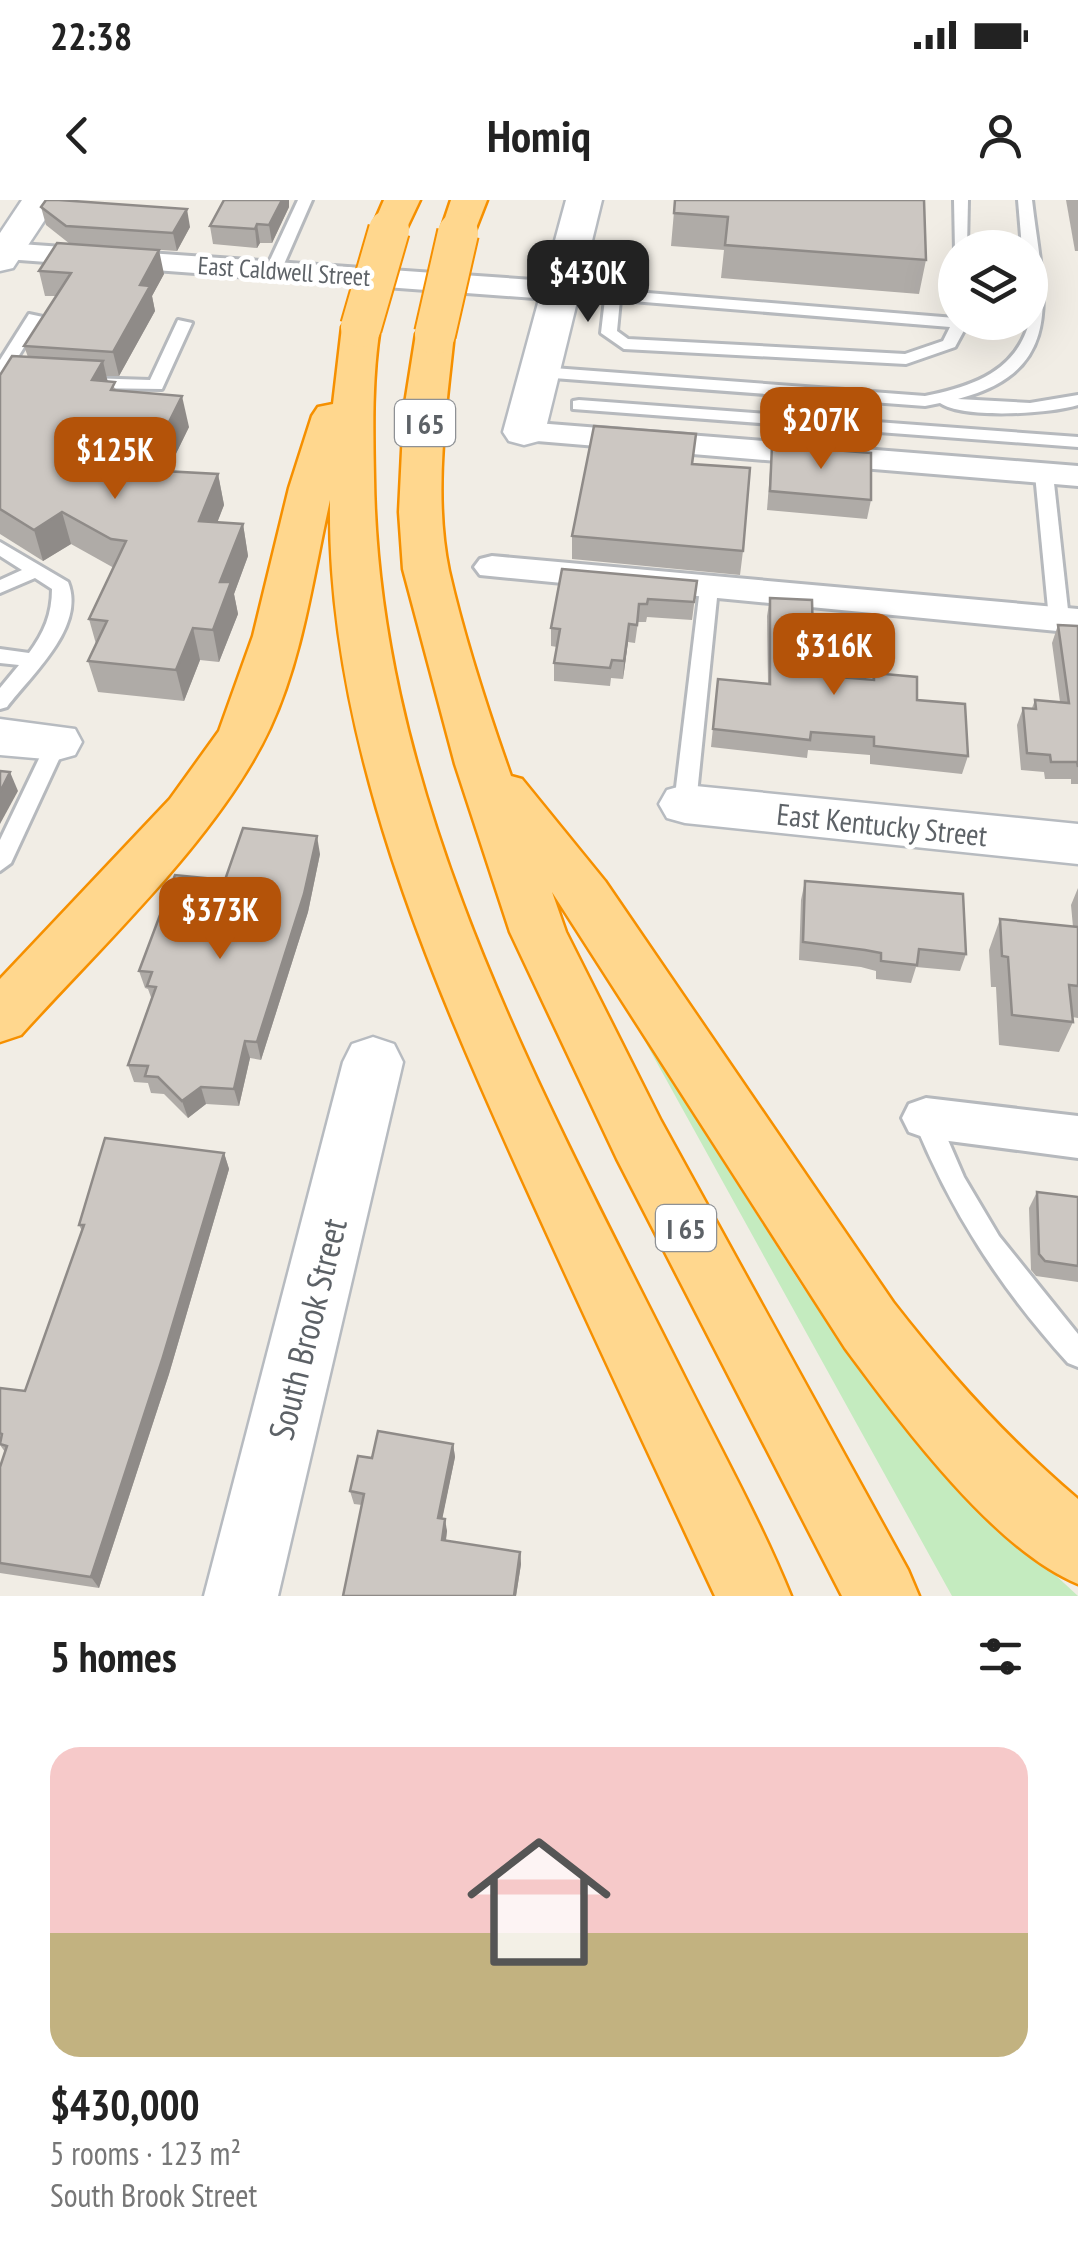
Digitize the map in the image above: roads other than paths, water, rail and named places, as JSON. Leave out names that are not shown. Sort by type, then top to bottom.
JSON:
[{"type":"highway","points":[[396,215],[314,466],[326,517],[353,573],[371,686],[406,816],[454,951],[550,1172],[754,1596]]},
{"type":"highway","name":"I 65","points":[[464,216],[435,334],[426,410],[421,512],[426,569],[481,764],[527,847],[538,932],[639,1140],[882,1596]]},
{"type":"highway","points":[[10,1008],[174,830],[226,763],[259,694],[287,600],[326,517]]},
{"type":"highway","points":[[527,847],[586,896],[738,1130],[916,1388],[991,1472],[1078,1548]]},
{"type":"street","points":[[3,256],[40,200]]},
{"type":"street","points":[[584,200],[524,432],[1078,476]]},
{"type":"street","name":"East Caldwell Street","points":[[3,256],[562,291]]},
{"type":"street","points":[[492,568],[1068,620]]},
{"type":"street","points":[[0,736],[56,742]]},
{"type":"street","name":"East Kentucky Street","points":[[685,804],[1078,844]]},
{"type":"street","name":"South Brook Street","points":[[241,1596],[373,1062]]},
{"type":"street","points":[[926,1118],[1078,1137]]},
{"type":"lane","points":[[273,270],[305,200]]},
{"type":"lane","points":[[960,230],[961,200]]},
{"type":"lane","points":[[1025,200],[1028,230]]},
{"type":"lane","points":[[562,291],[938,321]]},
{"type":"lane","points":[[613,297],[609,333],[624,344],[906,359],[951,340]]},
{"type":"lane","points":[[19,378],[0,375],[35,317]]},
{"type":"lane","points":[[76,382],[153,387],[160,381],[184,323]]},
{"type":"lane","points":[[924,401],[960,396],[1011,371],[1030,340]]},
{"type":"lane","points":[[540,372],[1036,409],[1078,400]]},
{"type":"lane","points":[[579,405],[1071,441],[1058,407]]},
{"type":"lane","points":[[1044,474],[1068,620]]},
{"type":"lane","points":[[0,548],[61,586],[64,608],[58,627],[0,702]]},
{"type":"lane","points":[[0,587],[37,570]]},
{"type":"lane","points":[[685,804],[710,588]]},
{"type":"lane","points":[[0,656],[34,660]]},
{"type":"lane","points":[[0,863],[56,742]]},
{"type":"lane","points":[[926,1118],[967,1213],[1014,1284],[1078,1354]]}]
